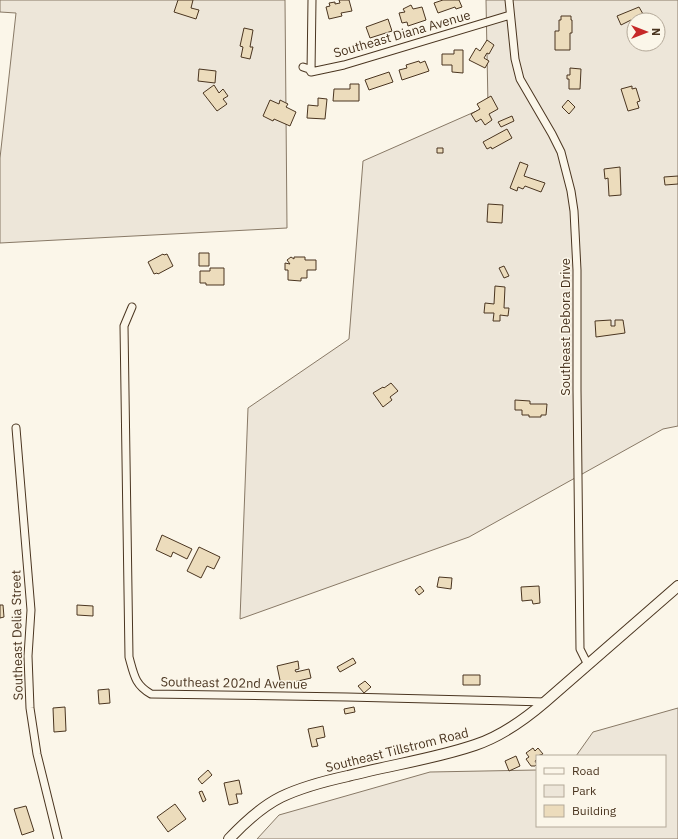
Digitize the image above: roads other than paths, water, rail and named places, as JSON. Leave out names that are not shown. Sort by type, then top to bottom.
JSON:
[{"type":"main road","name":"Southeast Tillstrom Road","points":[[229,839],[249,819],[263,808],[280,798],[299,790],[323,782],[477,745],[506,731],[524,720],[678,586]]},
{"type":"street","points":[[311,72],[312,0]]},
{"type":"street","name":"Southeast Debora Drive","points":[[509,0],[515,59],[520,79],[561,152],[571,191],[574,210],[578,270],[580,650],[588,665]]},
{"type":"street","name":"Southeast Diana Avenue","points":[[311,72],[344,65],[510,15]]},
{"type":"street","points":[[303,67],[309,69],[311,72]]},
{"type":"street","name":"Southeast 202nd Avenue","points":[[132,307],[124,326],[129,657],[134,676],[141,689],[151,694],[333,696],[545,702]]},
{"type":"street","name":"Southeast Delia Street","points":[[16,428],[30,610],[28,656],[30,708],[37,754],[58,839]]}]
